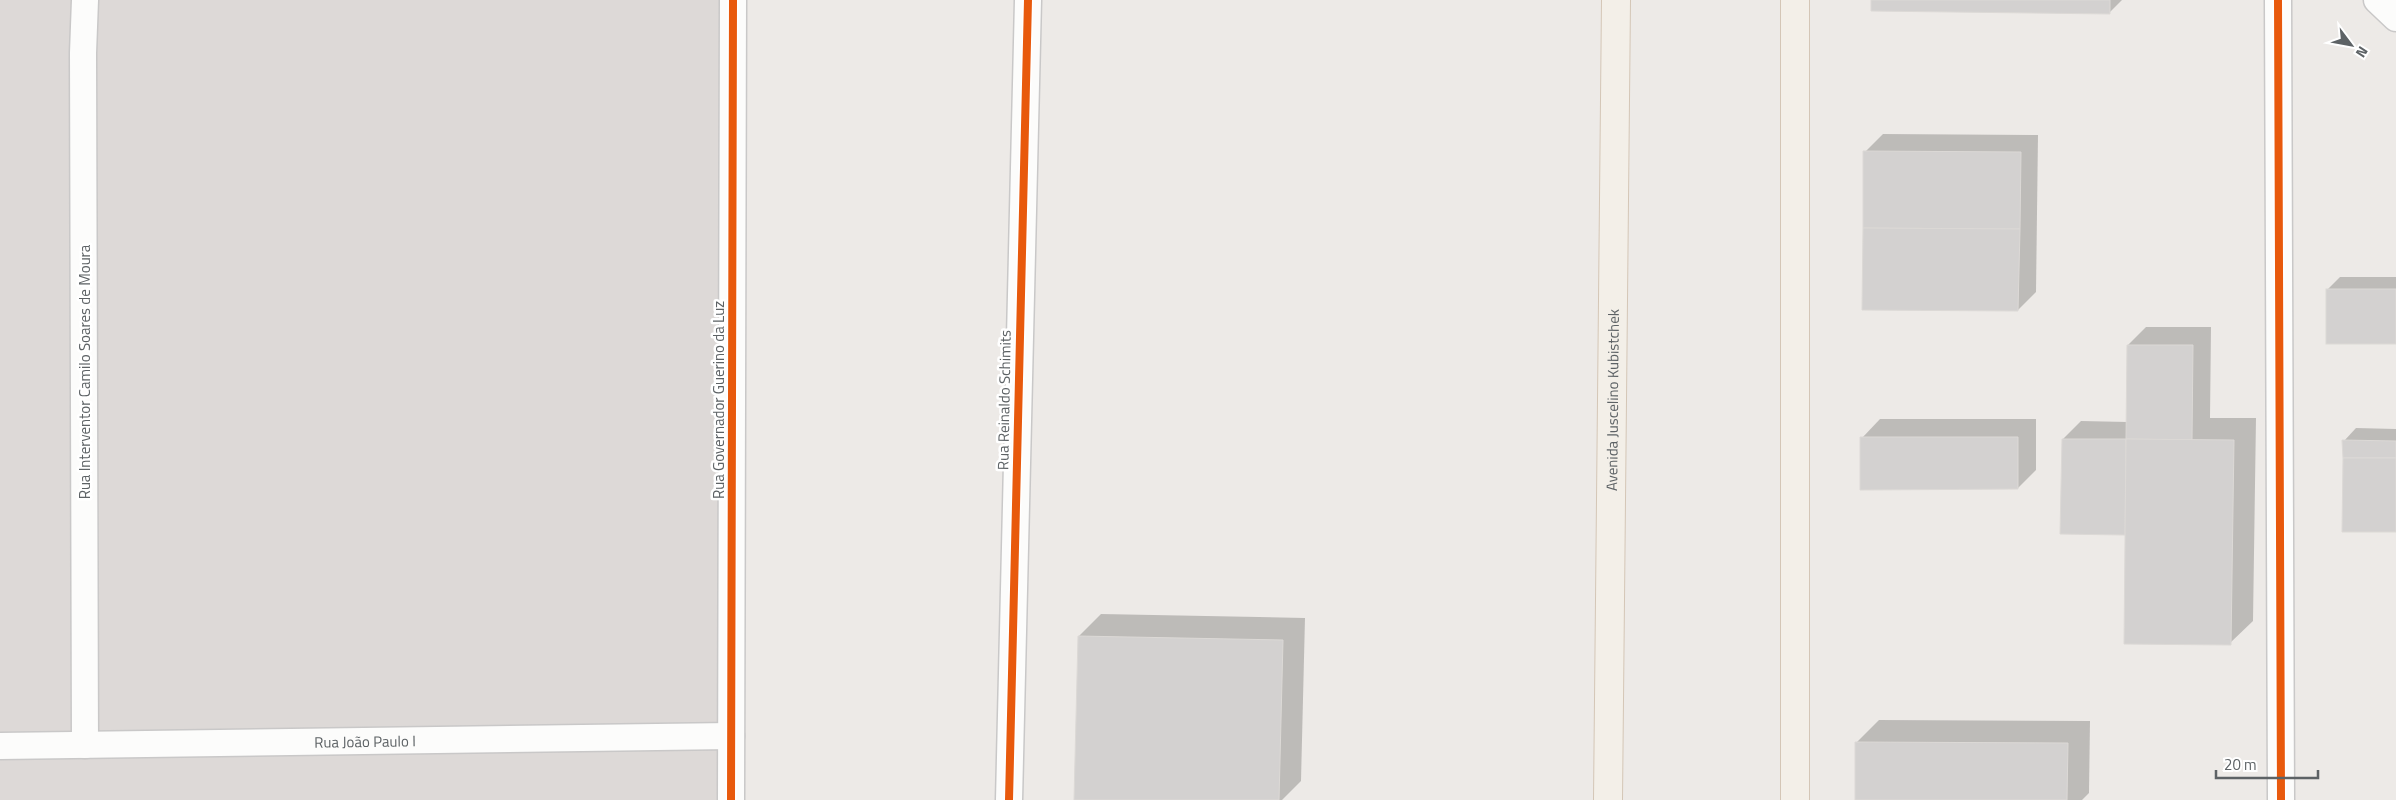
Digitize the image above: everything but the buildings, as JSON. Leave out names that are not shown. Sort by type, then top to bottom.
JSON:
[{"type":"main road","name":"Avenida Juscelino Kubistchek","points":[[1608,800],[1616,0]]},
{"type":"main road","points":[[1795,0],[1795,800]]},
{"type":"street","name":"Rua Interventor Camilo Soares de Moura","points":[[85,745],[83,53],[86,0]]},
{"type":"street","name":"Rua Governador Guerino da Luz","points":[[731,800],[733,0]]},
{"type":"street","name":"Rua Reinaldo Schimits","points":[[1008,800],[1028,0]]},
{"type":"street","points":[[2278,0],[2281,800]]},
{"type":"street","points":[[2377,0],[2396,18]]},
{"type":"street","name":"Rua João Paulo I","points":[[0,746],[731,736]]},
{"type":"shaded area","points":[[0,0],[731,0],[726,800],[0,800]]},
{"type":"cycle path","points":[[731,800],[733,0]]},
{"type":"cycle path","points":[[1009,800],[1028,0]]},
{"type":"cycle path","points":[[2278,0],[2281,800]]}]
